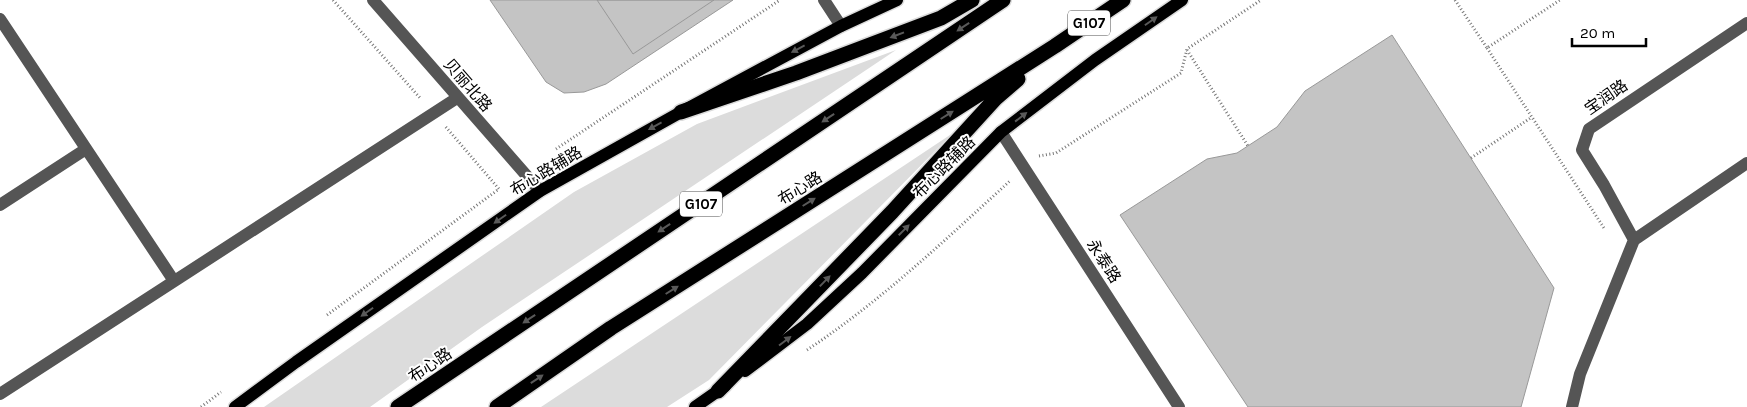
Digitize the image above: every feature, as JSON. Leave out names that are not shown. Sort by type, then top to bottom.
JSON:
[{"type":"highway","points":[[681,112],[796,73],[941,18],[972,0]]},
{"type":"highway","name":"布心路","points":[[398,407],[1003,0]]},
{"type":"highway","name":"布心路","points":[[497,407],[611,328],[1055,46],[1124,0]]},
{"type":"highway","points":[[718,391],[892,212],[996,98],[1055,46]]},
{"type":"main road","name":"布心路辅路","points":[[235,407],[540,191],[841,26],[897,0]]},
{"type":"main road","name":"布心路辅路","points":[[695,407],[814,318],[862,273],[1001,132],[1095,60],[1182,0]]},
{"type":"street","name":"贝丽北路","points":[[373,0],[540,191]]},
{"type":"street","points":[[824,0],[841,26]]},
{"type":"street","points":[[0,20],[174,281]]},
{"type":"street","name":"宝润路","points":[[1634,240],[1604,185],[1582,150],[1589,129],[1747,23]]},
{"type":"street","points":[[0,394],[457,98]]},
{"type":"street","name":"永泰路","points":[[1001,132],[1179,407]]},
{"type":"street","points":[[0,205],[86,148]]},
{"type":"street","points":[[1572,407],[1580,374],[1634,240],[1747,164]]},
{"type":"path","points":[[322,319],[499,189],[334,0]]},
{"type":"path","points":[[556,149],[780,0]]},
{"type":"path","points":[[1037,156],[1056,154],[1181,73],[1187,49],[1261,0]]},
{"type":"path","points":[[1455,0],[1605,230]]},
{"type":"path","points":[[1487,48],[1560,0]]},
{"type":"path","points":[[1187,49],[1248,146]]},
{"type":"path","points":[[1470,158],[1532,117]]},
{"type":"path","points":[[800,355],[841,327],[891,287],[1013,178]]},
{"type":"path","points":[[201,407],[225,389]]},
{"type":"shaded area","points":[[896,50],[482,327],[370,407],[264,407],[574,192],[697,124]]},
{"type":"shaded area","points":[[953,133],[709,380],[667,407],[541,407]]},
{"type":"building","points":[[490,0],[733,0],[606,84],[584,92],[564,93],[546,82]]},
{"type":"building","points":[[597,0],[714,0],[633,54]]},
{"type":"building","points":[[1392,35],[1554,288],[1521,407],[1248,407],[1120,215],[1207,159],[1237,153],[1277,127],[1305,91]]}]
